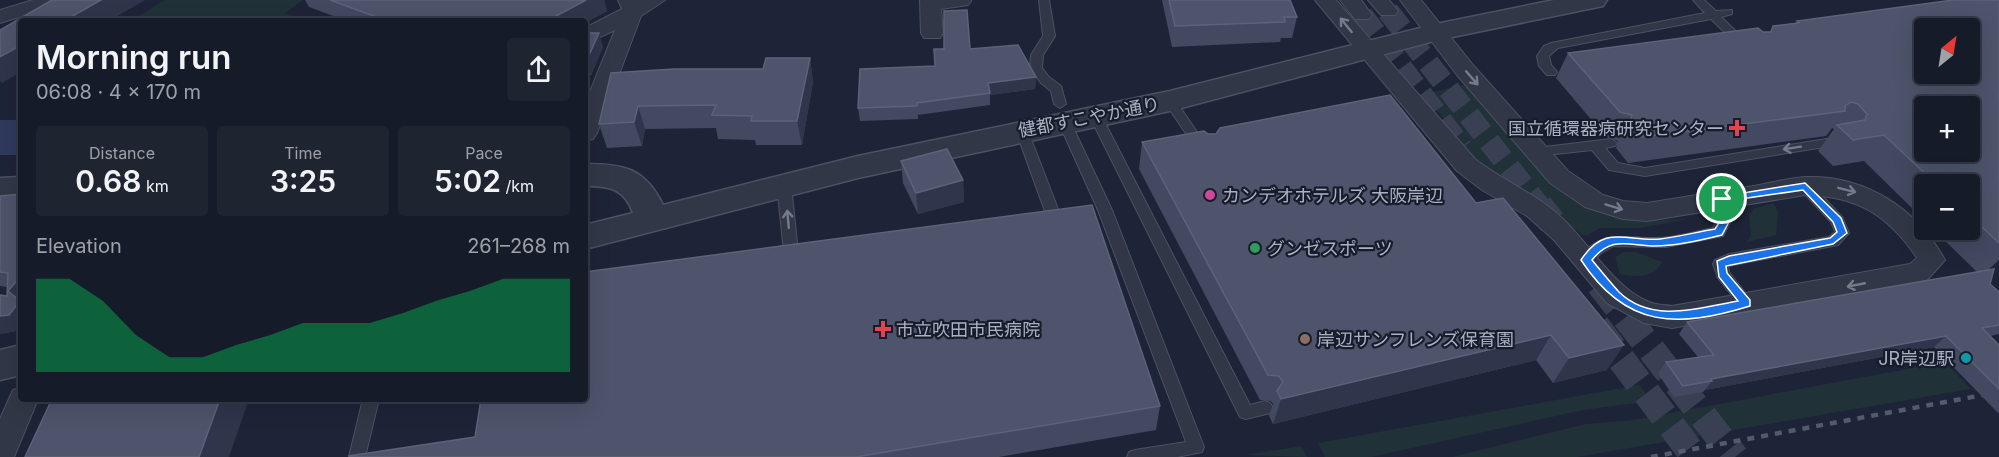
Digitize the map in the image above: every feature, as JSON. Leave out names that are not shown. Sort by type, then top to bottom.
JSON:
[{"type":"street","points":[[0,17],[54,0]]},
{"type":"street","points":[[588,35],[631,5],[655,0]]},
{"type":"street","points":[[1325,0],[1366,51],[1402,86],[1466,165],[1491,184],[1536,210],[1563,233],[1617,296],[1644,312],[1672,317],[1918,273],[1932,260],[1920,241],[1878,201],[1853,190],[1826,185],[1805,186],[1647,212],[1623,210],[1594,201],[1558,177],[1536,153],[1410,0]]},
{"type":"street","name":"健都すこやか通り","points":[[588,236],[784,185],[1022,131],[1062,113],[1095,115],[1170,101],[1436,32],[1594,0]]},
{"type":"street","points":[[932,33],[931,1],[961,1]]},
{"type":"street","points":[[588,126],[631,5]]},
{"type":"street","points":[[588,175],[612,177],[633,184],[642,192],[652,220]]},
{"type":"street","points":[[0,189],[18,188]]},
{"type":"street","points":[[0,365],[18,361]]},
{"type":"street","points":[[0,455],[22,402]]},
{"type":"lane","points":[[1044,0],[1049,36],[1037,55],[1036,68],[1045,80],[1057,89],[1062,113],[1196,447],[1135,457]]},
{"type":"lane","points":[[1698,0],[1751,52]]},
{"type":"lane","points":[[1551,72],[1545,66],[1543,56],[1555,45],[1728,12]]},
{"type":"lane","points":[[1170,101],[1207,156]]},
{"type":"lane","points":[[1095,115],[1246,412],[1265,408]]},
{"type":"lane","points":[[1022,131],[1056,217]]},
{"type":"lane","points":[[1595,145],[1614,166],[1645,172],[1840,141],[1833,134]]},
{"type":"lane","points":[[1536,153],[1611,143]]},
{"type":"lane","points":[[772,262],[791,259],[784,185]]},
{"type":"lane","points":[[1746,303],[1723,274],[1720,264],[1729,260],[1833,241],[1842,233],[1837,220],[1805,186]]},
{"type":"lane","points":[[1586,260],[1597,246],[1621,238],[1658,243],[1718,232],[1726,218],[1722,199]]},
{"type":"lane","points":[[357,457],[370,402]]},
{"type":"shaded area","points":[[165,0],[303,0],[285,13],[299,18],[135,18]]},
{"type":"shaded area","points":[[1467,84],[1552,182],[1568,197],[1590,209],[1627,220],[1689,219],[1639,228],[1600,228],[1587,235],[1582,235],[1539,200],[1500,178],[1469,153],[1425,94]]},
{"type":"shaded area","points":[[1774,203],[1778,213],[1776,235],[1747,242],[1751,235],[1749,215],[1755,208]]},
{"type":"shaded area","points":[[1624,252],[1636,252],[1662,262],[1658,268],[1644,276],[1620,274],[1615,257]]},
{"type":"shaded area","points":[[1945,362],[1971,389],[1577,457],[1452,457],[1586,424],[1633,420]]},
{"type":"shaded area","points":[[1639,385],[1652,401],[1583,410],[1371,457],[1325,457],[1318,443]]},
{"type":"shaded area","points":[[1302,446],[1307,457],[1245,455]]},
{"type":"water","points":[[0,120],[18,120],[18,155],[0,155]]},
{"type":"building","points":[[52,0],[101,0],[69,18],[21,18]]},
{"type":"building","points":[[330,0],[586,0],[553,18],[380,18]]},
{"type":"building","points":[[1169,0],[1290,0],[1297,17],[1284,17],[1285,22],[1175,26]]},
{"type":"building","points":[[1953,0],[1999,0],[1999,243],[1980,225],[1980,174],[1925,174],[1884,135],[1853,140],[1837,125],[1865,120],[1867,114],[1858,104],[1851,102],[1845,106],[1845,111],[1643,137],[1630,122],[1632,115],[1620,112],[1568,53],[1758,28],[1763,32],[1771,32],[1773,26],[1799,23],[1797,21]]},
{"type":"building","points":[[967,10],[970,49],[1018,45],[1036,77],[988,83],[990,93],[917,103],[917,106],[858,108],[860,69],[935,66],[934,49],[944,49],[944,11]]},
{"type":"building","points":[[18,20],[18,47],[0,57],[0,30]]},
{"type":"building","points":[[588,33],[599,33],[588,58]]},
{"type":"building","points":[[766,58],[810,58],[797,121],[751,121],[752,116],[712,115],[716,105],[638,106],[634,122],[599,124],[611,73],[674,69],[763,69]]},
{"type":"building","points":[[1390,95],[1476,203],[1503,198],[1624,345],[1569,358],[1551,335],[1281,399],[1277,391],[1283,382],[1279,376],[1268,375],[1142,142],[1204,131],[1208,134],[1216,134],[1220,128]]},
{"type":"building","points":[[947,149],[963,180],[916,193],[901,161]]},
{"type":"building","points":[[18,194],[18,279],[8,291],[18,299],[18,304],[9,315],[0,316],[0,295],[7,296],[8,273],[0,272],[0,196]]},
{"type":"building","name":"市立吹田市民病院","points":[[1092,205],[1160,406],[856,457],[349,457],[475,437],[481,402],[588,402],[588,272]]},
{"type":"building","points":[[1994,269],[1990,284],[1999,292],[1999,325],[1982,328],[1999,345],[1999,389],[1946,336],[1683,386],[1666,362],[1714,355],[1687,322]]},
{"type":"building","points":[[51,402],[219,402],[199,457],[25,457]]},
{"type":"tunnel","points":[[1388,11],[1540,207]]},
{"type":"tunnel","points":[[1362,15],[1462,148]]},
{"type":"tunnel","points":[[1539,206],[1552,222]]},
{"type":"tunnel","points":[[1600,284],[1735,457]]},
{"type":"tunnel","points":[[1596,326],[1695,457]]},
{"type":"railway","points":[[1651,457],[1999,392]]},
{"type":"place","name":"国立循環器病研究センター","points":[[1737,128]]},
{"type":"place","name":"カンデオホテルズ 大阪岸辺","points":[[1210,195]]},
{"type":"place","name":"グンゼスポーツ","points":[[1255,248]]},
{"type":"place","name":"市立吹田市民病院","points":[[883,329]]},
{"type":"place","name":"岸辺サンフレンズ保育園","points":[[1305,339]]},
{"type":"place","name":"JR岸辺駅","points":[[1966,358]]},
{"type":"route","points":[[1805,186],[1837,220],[1842,233],[1833,241],[1729,260],[1720,264],[1723,274],[1746,303],[1672,317],[1644,312],[1617,296],[1586,260],[1597,246],[1621,238],[1658,243],[1718,232],[1726,218],[1722,199],[1805,186]]}]
